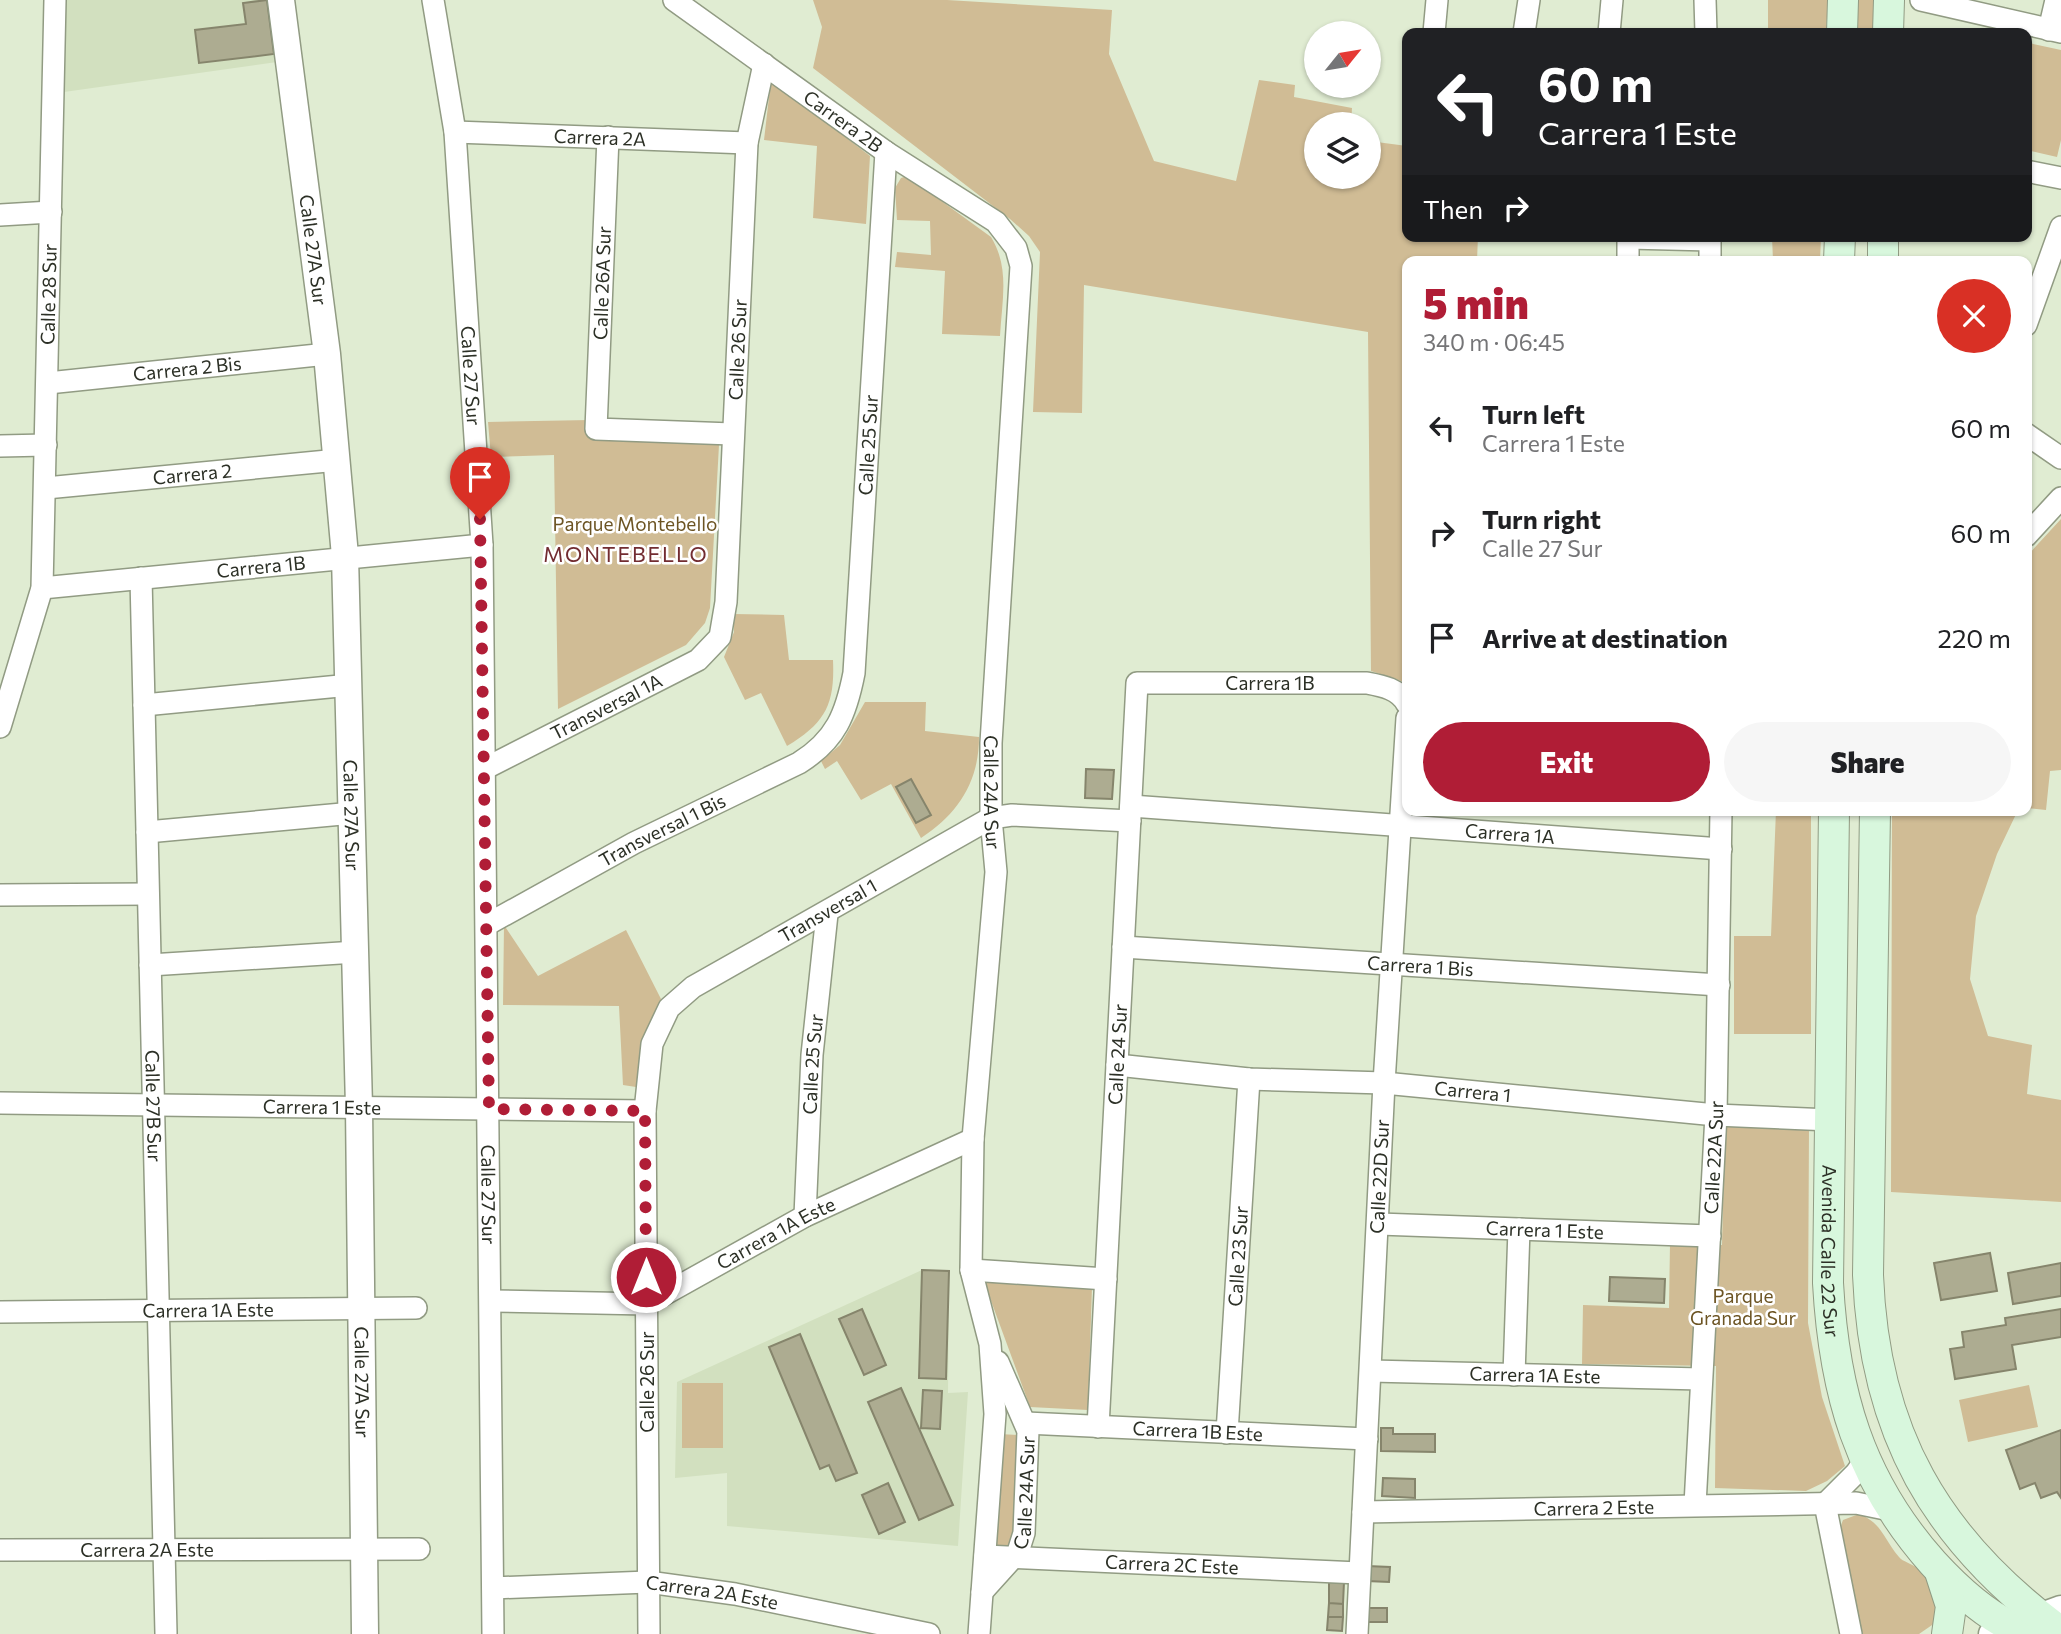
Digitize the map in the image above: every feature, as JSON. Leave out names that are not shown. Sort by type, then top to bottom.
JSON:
[{"type":"main road","points":[[1842,28],[1843,0]]},
{"type":"main road","points":[[1888,28],[1889,0]]},
{"type":"main road","name":"Avenida Calle 22 Sur","points":[[1834,816],[1829,1120],[1830,1316],[1842,1393],[1865,1460],[1890,1510],[1940,1571],[2001,1630]]},
{"type":"main road","name":"Avenida Calle 22 Sur","points":[[1875,816],[1868,1275],[1874,1348],[1893,1420],[1927,1492],[1972,1552],[2052,1623]]},
{"type":"main road","points":[[1940,1571],[1951,1606],[1947,1634]]},
{"type":"main road","points":[[2001,1630],[2052,1623]]},
{"type":"street","name":"Calle 28 Sur","points":[[0,727],[9,674],[42,588],[55,0]]},
{"type":"street","name":"Calle 27A Sur","points":[[281,0],[327,354],[345,556],[359,1107],[365,1634]]},
{"type":"street","name":"Calle 27 Sur","points":[[433,0],[455,132],[482,545],[488,924],[493,1634]]},
{"type":"street","name":"Carrera 2B","points":[[674,0],[886,152],[996,222],[1012,240]]},
{"type":"street","points":[[1434,28],[1437,0]]},
{"type":"street","points":[[1525,28],[1529,0]]},
{"type":"street","points":[[1609,28],[1612,0]]},
{"type":"street","points":[[1705,0],[1706,28]]},
{"type":"street","points":[[1921,0],[2019,28]]},
{"type":"street","points":[[2032,29],[2055,31],[2056,0]]},
{"type":"street","name":"Calle 26 Sur","points":[[720,637],[726,602],[747,143],[764,64]]},
{"type":"street","name":"Carrera 2A","points":[[455,132],[747,143]]},
{"type":"street","name":"Calle 26A Sur","points":[[608,137],[596,429],[732,435]]},
{"type":"street","name":"Calle 25 Sur","points":[[832,735],[847,702],[854,673],[886,152]]},
{"type":"street","points":[[2032,172],[2061,178]]},
{"type":"street","points":[[0,215],[51,212]]},
{"type":"street","points":[[2032,308],[2061,227]]},
{"type":"street","name":"Calle 24A Sur","points":[[982,1592],[1013,1558],[1022,1543],[1029,1459],[1026,1423],[990,1344],[971,1270],[972,1139],[996,872],[991,818],[991,743],[1022,275],[1020,257],[1012,240]]},
{"type":"street","points":[[1674,242],[1710,246]]},
{"type":"street","name":"Carrera 2 Bis","points":[[48,383],[327,354]]},
{"type":"street","points":[[2032,438],[2061,458]]},
{"type":"street","points":[[0,446],[46,445]]},
{"type":"street","name":"Carrera 2","points":[[46,488],[338,460]]},
{"type":"street","points":[[2032,529],[2061,498]]},
{"type":"street","name":"Carrera 1B","points":[[42,588],[345,556],[482,545]]},
{"type":"street","name":"Calle 27B Sur","points":[[141,578],[166,1633]]},
{"type":"street","name":"Transversal 1A","points":[[486,768],[698,660],[720,637]]},
{"type":"street","name":"Carrera 1B","points":[[1137,682],[1367,683],[1384,686],[1402,698]]},
{"type":"street","name":"Calle 24 Sur","points":[[1098,1427],[1137,682]]},
{"type":"street","points":[[144,705],[350,685]]},
{"type":"street","name":"Transversal 1 Bis","points":[[488,924],[634,843],[799,763],[823,747],[832,735]]},
{"type":"street","points":[[147,832],[353,813]]},
{"type":"street","name":"Carrera 1A","points":[[991,818],[1012,815],[1130,813],[1402,824],[1721,849]]},
{"type":"street","name":"Calle 22D Sur","points":[[1357,1634],[1384,1083],[1402,816]]},
{"type":"street","name":"Calle 22A Sur","points":[[1695,1505],[1716,1115],[1721,816]]},
{"type":"street","name":"Transversal 1","points":[[669,1008],[708,975],[827,914],[991,818]]},
{"type":"street","points":[[0,895],[148,894]]},
{"type":"street","name":"Calle 25 Sur","points":[[805,1216],[812,1055],[827,914]]},
{"type":"street","name":"Carrera 1 Bis","points":[[1123,947],[1718,985]]},
{"type":"street","points":[[150,965],[356,952]]},
{"type":"street","name":"Calle 26 Sur","points":[[649,1634],[645,1111],[652,1044],[669,1008]]},
{"type":"street","name":"Carrera 1","points":[[1118,1065],[1249,1079],[1384,1083],[1716,1115],[1829,1120]]},
{"type":"street","name":"Calle 23 Sur","points":[[1227,1433],[1249,1079]]},
{"type":"street","name":"Carrera 1 Este","points":[[0,1103],[645,1111]]},
{"type":"street","name":"Carrera 1A Este","points":[[647,1304],[805,1216],[972,1139]]},
{"type":"street","name":"Carrera 1 Este","points":[[1379,1224],[1710,1236]]},
{"type":"street","points":[[1514,1375],[1519,1229]]},
{"type":"street","points":[[971,1270],[1106,1279]]},
{"type":"street","points":[[491,1300],[647,1304]]},
{"type":"street","name":"Carrera 1A Este","points":[[0,1312],[416,1308]]},
{"type":"street","name":"Calle 24A Sur","points":[[979,1634],[995,1414],[990,1344]]},
{"type":"street","name":"Carrera 1A Este","points":[[1371,1371],[1701,1379]]},
{"type":"street","name":"Carrera 1B Este","points":[[1026,1423],[1367,1439]]},
{"type":"street","points":[[1851,1634],[1825,1504],[1865,1460]]},
{"type":"street","name":"Carrera 2 Este","points":[[1363,1512],[1856,1503],[1890,1510]]},
{"type":"street","name":"Carrera 2A Este","points":[[0,1550],[419,1549]]},
{"type":"street","name":"Carrera 2C Este","points":[[985,1556],[1359,1573]]},
{"type":"street","name":"Carrera 2A Este","points":[[493,1587],[648,1582],[735,1594],[929,1634]]},
{"type":"shaded area","points":[[66,0],[270,0],[277,62],[64,92]]},
{"type":"shaded area","points":[[922,1270],[949,1271],[948,1393],[968,1392],[958,1546],[727,1526],[727,1473],[675,1478],[677,1382]]},
{"type":"green space","points":[[813,0],[947,0],[1112,10],[1109,54],[1154,161],[1236,181],[1259,80],[1295,85],[1294,97],[1352,108],[1352,112],[1304,112],[1304,189],[1381,189],[1381,143],[1402,145],[1402,242],[1478,242],[1477,256],[1402,256],[1402,681],[1371,671],[1368,332],[1084,285],[1082,413],[1033,412],[1040,252],[1029,236],[1010,219],[813,68],[822,27]]},
{"type":"green space","points":[[1768,0],[1828,0],[1826,28],[1768,28]]},
{"type":"green space","points":[[1855,0],[1877,0],[1874,28],[1853,28]]},
{"type":"green space","points":[[2032,44],[2061,50],[2061,140],[2057,157],[2032,151]]},
{"type":"green space","points":[[771,80],[870,156],[866,224],[813,218],[817,146],[764,140]]},
{"type":"green space","points":[[907,176],[991,237],[1003,272],[1000,336],[942,334],[945,271],[895,267],[897,252],[931,255],[930,221],[897,220],[895,188],[901,178]]},
{"type":"green space","points":[[1772,242],[1821,242],[1820,256],[1773,256]]},
{"type":"green space","name":"Parque Montebello","points":[[590,420],[592,439],[719,445],[710,608],[705,623],[686,645],[558,709],[554,455],[491,457],[488,422]]},
{"type":"green space","points":[[2061,519],[2061,770],[2050,771],[2046,810],[2032,809],[2032,551]]},
{"type":"green space","points":[[733,614],[784,615],[789,660],[833,660],[832,689],[825,711],[819,721],[787,746],[761,693],[745,700],[724,657],[734,632]]},
{"type":"green space","points":[[865,702],[926,702],[925,731],[979,737],[975,768],[964,795],[946,818],[921,838],[891,784],[861,800],[837,761],[825,769],[821,761],[840,745]]},
{"type":"green space","points":[[1776,816],[1811,816],[1811,1034],[1734,1034],[1734,936],[1771,936]]},
{"type":"green space","points":[[1892,816],[2015,816],[1997,854],[1976,916],[1970,979],[1988,1036],[2032,1045],[2027,1094],[2061,1100],[2061,1202],[1891,1192]]},
{"type":"green space","points":[[504,925],[538,976],[626,930],[661,999],[644,1044],[636,1087],[623,1085],[619,1006],[503,1005]]},
{"type":"green space","name":"Parque Granada Sur","points":[[1725,1126],[1809,1128],[1808,1323],[1822,1397],[1845,1466],[1827,1481],[1806,1491],[1715,1488],[1716,1366],[1582,1364],[1583,1305],[1669,1308],[1670,1244],[1722,1245]]},
{"type":"green space","points":[[983,1279],[1092,1287],[1088,1410],[1030,1407]]},
{"type":"green space","points":[[682,1383],[723,1383],[723,1448],[682,1448]]},
{"type":"green space","points":[[2029,1385],[2038,1427],[1968,1442],[1959,1400]]},
{"type":"green space","points":[[999,1434],[1019,1435],[1014,1546],[995,1545]]},
{"type":"green space","points":[[1859,1514],[1878,1527],[1899,1557],[1917,1568],[1930,1586],[1935,1623],[1919,1634],[1863,1634],[1848,1593],[1840,1545],[1843,1520]]},
{"type":"building","points":[[267,0],[274,54],[199,63],[195,30],[246,24],[243,3]]},
{"type":"building","points":[[1086,769],[1114,770],[1112,799],[1085,798]]},
{"type":"building","points":[[911,779],[931,815],[916,823],[896,787]]},
{"type":"building","points":[[1990,1253],[1997,1291],[1941,1300],[1934,1263]]},
{"type":"building","points":[[2061,1263],[2061,1296],[2013,1304],[2008,1273]]},
{"type":"building","points":[[922,1270],[949,1271],[946,1379],[919,1378]]},
{"type":"building","points":[[1610,1277],[1665,1279],[1664,1303],[1609,1301]]},
{"type":"building","points":[[862,1309],[886,1365],[864,1375],[839,1319]]},
{"type":"building","points":[[2061,1309],[2061,1337],[2012,1345],[2016,1369],[1955,1379],[1950,1349],[1964,1347],[1962,1332],[2006,1325],[2005,1318]]},
{"type":"building","points":[[800,1334],[857,1473],[836,1481],[829,1465],[820,1469],[769,1347]]},
{"type":"building","points":[[901,1388],[953,1505],[919,1520],[868,1402]]},
{"type":"building","points":[[923,1390],[942,1391],[940,1429],[921,1428]]},
{"type":"building","points":[[1381,1428],[1393,1428],[1393,1434],[1435,1434],[1435,1452],[1381,1451]]},
{"type":"building","points":[[2061,1430],[2061,1498],[2057,1492],[2041,1498],[2035,1483],[2020,1489],[2006,1450]]},
{"type":"building","points":[[1383,1478],[1415,1479],[1415,1498],[1382,1496]]},
{"type":"building","points":[[888,1483],[905,1522],[879,1534],[862,1495]]},
{"type":"building","points":[[1367,1566],[1390,1567],[1389,1582],[1367,1581]]},
{"type":"building","points":[[1329,1582],[1344,1582],[1343,1604],[1329,1603]]},
{"type":"building","points":[[1329,1603],[1343,1604],[1343,1617],[1328,1617]]},
{"type":"building","points":[[1365,1608],[1387,1608],[1387,1622],[1365,1622]]},
{"type":"building","points":[[1328,1617],[1343,1617],[1342,1631],[1327,1630]]},
{"type":"district","name":"MONTEBELLO","points":[[626,555]]},
{"type":"route","points":[[480,519],[489,964],[489,1109],[645,1111],[646,1277]]}]
